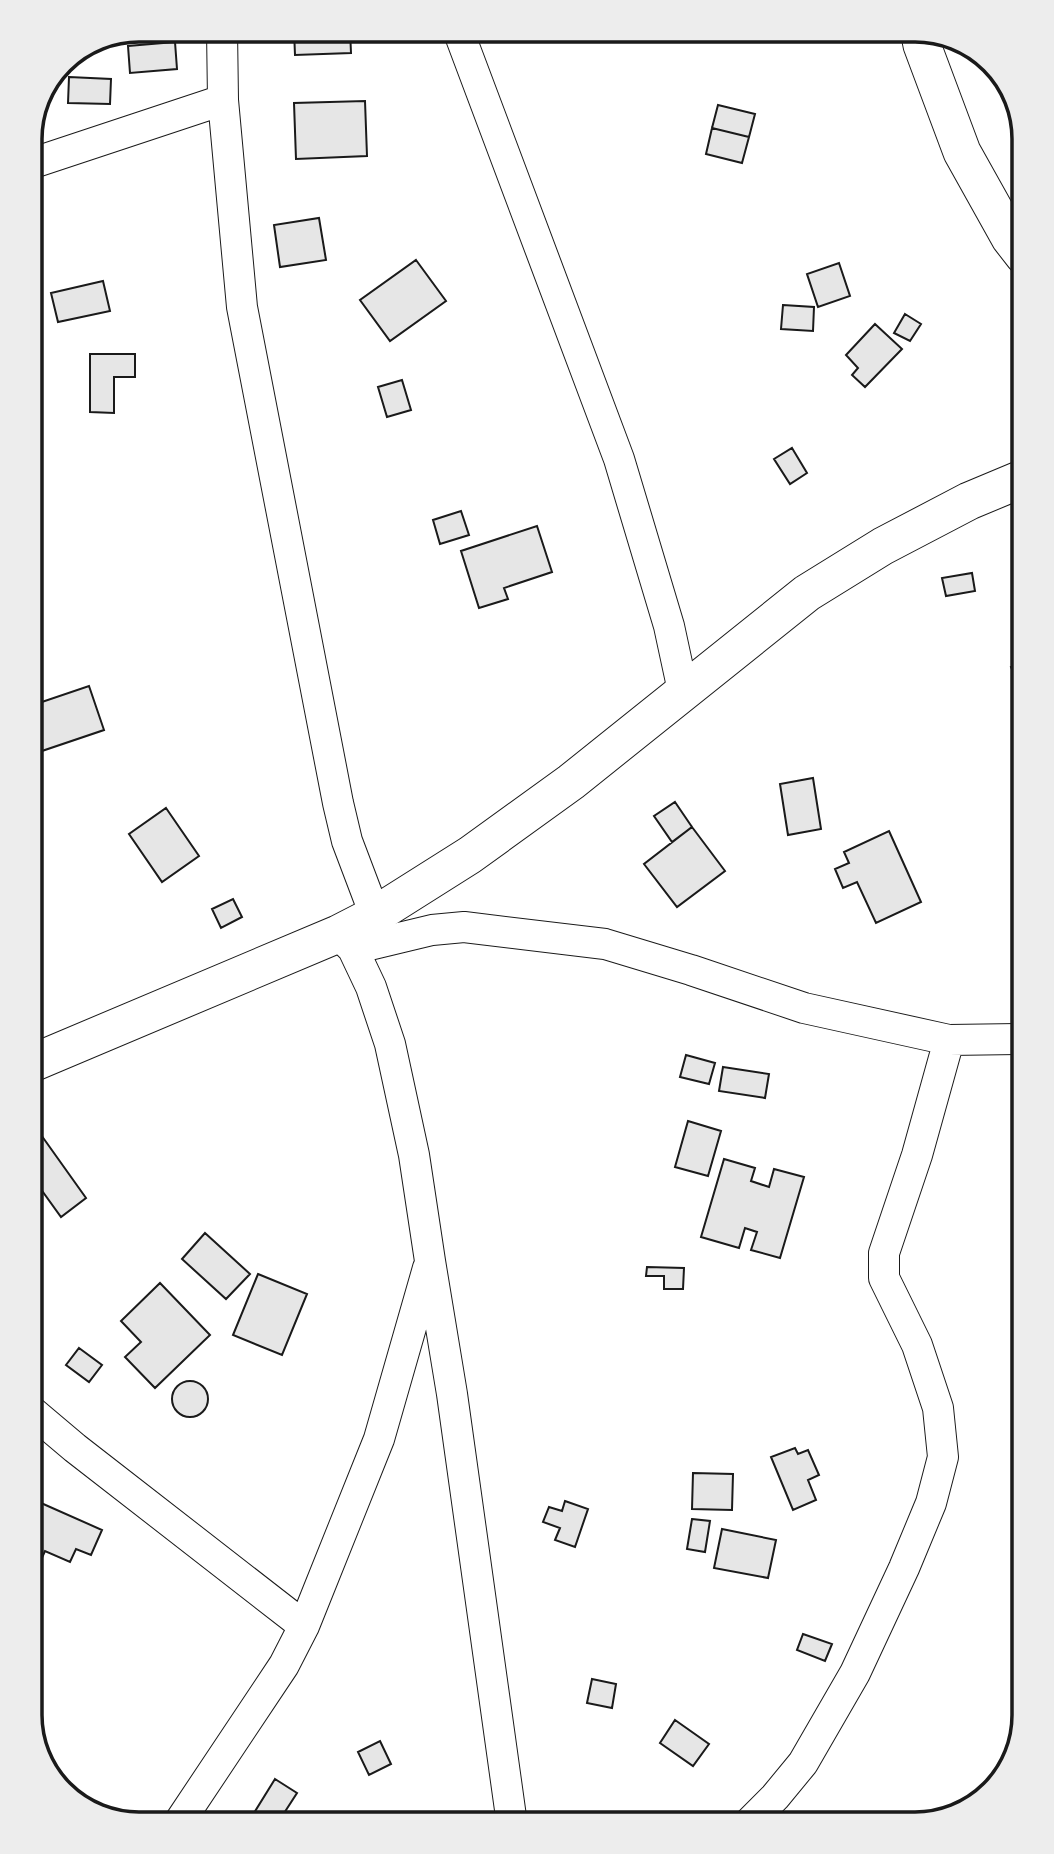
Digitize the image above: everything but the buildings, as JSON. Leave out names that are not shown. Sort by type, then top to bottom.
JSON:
[{"type":"street","points":[[222,42],[223,100],[242,307],[346,841],[375,915]]},
{"type":"street","points":[[463,42],[619,459],[668,626],[684,691]]},
{"type":"street","points":[[921,42],[962,152],[1012,241]]},
{"type":"street","points":[[42,159],[223,100]]},
{"type":"street","points":[[345,942],[375,915],[470,856],[571,782],[807,593],[883,546],[969,501],[1012,483]]},
{"type":"street","points":[[42,1060],[345,942],[464,927],[606,944],[804,1008],[949,1040],[1012,1039]]},
{"type":"street","points":[[345,942],[371,987],[390,1044],[414,1155],[452,1394],[510,1812]]},
{"type":"street","points":[[760,1812],[803,1763],[855,1674],[931,1503],[943,1457],[938,1408],[917,1345],[884,1278],[884,1253],[917,1155],[949,1040]]},
{"type":"street","points":[[186,1812],[284,1665],[304,1626],[379,1439],[430,1261]]},
{"type":"street","points":[[42,1419],[86,1457],[304,1626]]}]
